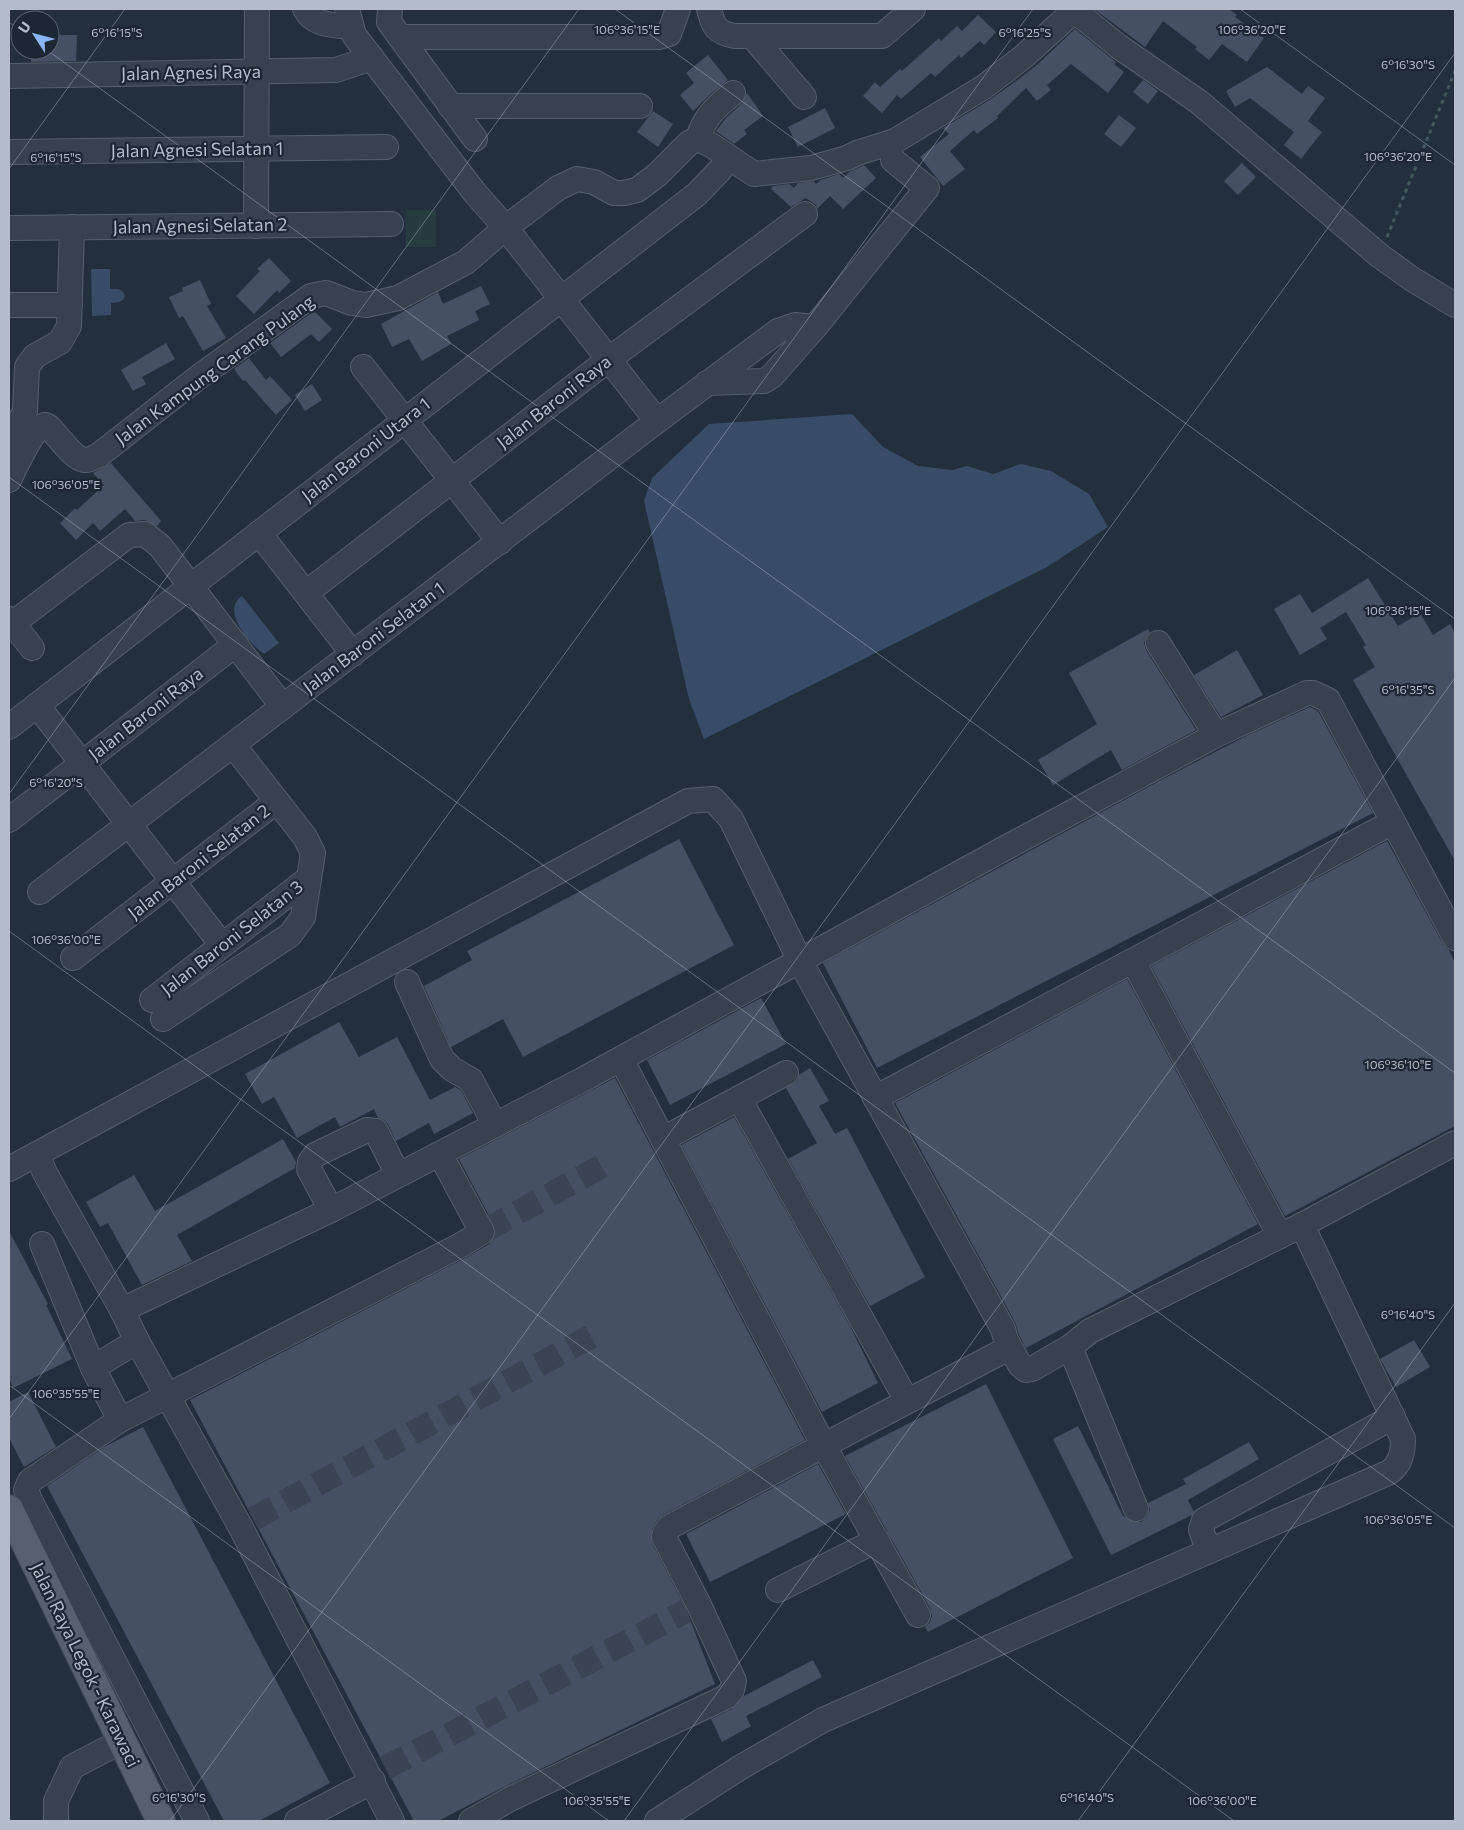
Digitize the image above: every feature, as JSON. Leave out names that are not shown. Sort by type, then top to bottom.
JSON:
[{"type":"main road","name":"Jalan Raya Legok - Karawaci","points":[[12,1525],[161,1821]]},
{"type":"street","points":[[256,226],[257,9]]},
{"type":"street","points":[[305,9],[309,16],[319,23],[349,18],[354,35],[475,192],[657,421]]},
{"type":"street","points":[[390,9],[390,22],[475,139]]},
{"type":"street","points":[[400,37],[659,37],[669,34],[678,9]]},
{"type":"street","points":[[712,18],[724,34],[752,36],[882,36],[913,9]]},
{"type":"street","points":[[505,228],[558,188],[577,179],[594,182],[614,193],[637,190],[657,175],[689,143],[698,139],[712,145],[754,174],[810,168],[847,158],[895,141],[984,87],[1023,58],[1076,10],[1118,46],[1199,102],[1380,256],[1412,279],[1455,305]]},
{"type":"street","points":[[752,36],[804,97]]},
{"type":"street","name":"Jalan Agnesi Raya","points":[[9,76],[336,70],[372,58]]},
{"type":"street","points":[[698,139],[702,125],[708,117],[733,93]]},
{"type":"street","points":[[450,106],[640,106]]},
{"type":"street","name":"Jalan Agnesi Selatan 1","points":[[9,152],[386,147]]},
{"type":"street","points":[[707,383],[764,381],[772,376],[815,327],[928,188],[893,160]]},
{"type":"street","name":"Jalan Baroni Utara 1","points":[[9,726],[697,194],[720,170]]},
{"type":"street","name":"Jalan Baroni Raya","points":[[306,593],[608,360],[805,214]]},
{"type":"street","name":"Jalan Agnesi Selatan 2","points":[[9,228],[391,224]]},
{"type":"street","points":[[9,439],[25,412],[18,380],[35,356],[60,342],[69,326],[72,227]]},
{"type":"street","name":"Jalan Kampung Carang Pulang","points":[[9,480],[29,442],[37,429],[42,425],[50,428],[76,457],[90,460],[200,376],[311,296],[326,292],[366,305],[398,298],[466,262],[505,228]]},
{"type":"street","points":[[9,305],[70,305]]},
{"type":"street","name":"Jalan Baroni Selatan 1","points":[[40,892],[657,421],[778,331],[795,325],[815,327]]},
{"type":"street","points":[[363,367],[500,542]]},
{"type":"street","points":[[260,533],[353,654]]},
{"type":"street","points":[[32,648],[10,621],[129,535],[144,534],[160,546],[283,707]]},
{"type":"street","points":[[1158,643],[1216,735]]},
{"type":"street","name":"Jalan Baroni Raya","points":[[9,820],[236,644]]},
{"type":"street","points":[[122,1310],[331,1210],[440,1154],[621,1059],[1009,846],[1216,735],[1307,693],[1321,695],[1328,700],[1455,938]]},
{"type":"street","points":[[37,705],[222,945]]},
{"type":"street","points":[[233,745],[305,837],[312,853],[309,878]]},
{"type":"street","points":[[9,1169],[688,801],[713,799],[731,819],[800,961],[1003,1329],[1006,1340],[1020,1366],[1026,1370],[1070,1346],[1090,1331],[1302,1225],[1455,1143]]},
{"type":"street","name":"Jalan Baroni Selatan 2","points":[[73,958],[277,801]]},
{"type":"street","points":[[875,1098],[1393,822]]},
{"type":"street","name":"Jalan Baroni Selatan 3","points":[[309,878],[303,917],[290,935],[158,1010],[222,945],[309,878]]},
{"type":"street","points":[[1133,961],[1280,1236]]},
{"type":"street","points":[[407,982],[442,1059],[452,1069],[471,1080],[495,1125]]},
{"type":"street","points":[[621,1059],[824,1446],[918,1615]]},
{"type":"street","points":[[663,1139],[786,1073]]},
{"type":"street","points":[[739,1098],[907,1402]]},
{"type":"street","points":[[331,1210],[310,1169],[310,1162],[315,1155],[367,1130],[373,1130],[376,1131],[398,1175]]},
{"type":"street","points":[[37,1154],[45,1173],[122,1310],[136,1341],[168,1397],[247,1523],[376,1775],[392,1821]]},
{"type":"street","points":[[197,1821],[26,1490],[30,1481],[120,1420],[461,1245],[484,1231],[440,1154]]},
{"type":"street","points":[[657,1821],[741,1766],[823,1720],[1390,1472],[1397,1466],[1403,1447],[1403,1438],[1302,1225]]},
{"type":"street","points":[[42,1244],[93,1368],[120,1420]]},
{"type":"street","points":[[471,1821],[510,1799],[726,1697],[732,1690],[734,1681],[693,1608],[664,1537],[666,1530],[673,1524],[1005,1350],[1006,1340]]},
{"type":"street","points":[[93,1368],[136,1341]]},
{"type":"street","points":[[1070,1346],[1136,1509]]},
{"type":"street","points":[[1209,1551],[1201,1530],[1204,1520],[1393,1417]]},
{"type":"street","points":[[778,1590],[877,1540]]},
{"type":"street","points":[[56,1821],[56,1801],[72,1767],[122,1741]]},
{"type":"street","points":[[297,1821],[376,1775]]},
{"type":"path","points":[[1380,256],[1455,71]]},
{"type":"green space","points":[[406,210],[436,210],[436,247],[406,247]]},
{"type":"water","points":[[91,269],[110,269],[110,289],[121,290],[124,293],[125,296],[121,301],[111,303],[111,315],[92,316]]},
{"type":"water","points":[[852,414],[883,447],[918,466],[952,470],[967,466],[993,474],[1021,464],[1051,471],[1089,494],[1108,527],[1047,567],[704,739],[689,699],[644,501],[652,478],[709,424]]},
{"type":"water","points":[[242,596],[279,643],[264,654],[245,635],[236,618],[234,610],[236,602]]},
{"type":"building","points":[[1094,9],[1229,9],[1237,15],[1235,17],[1264,38],[1247,62],[1222,44],[1209,60],[1195,49],[1197,47],[1163,21],[1145,47]]},
{"type":"building","points":[[978,15],[996,32],[984,45],[980,41],[961,58],[959,55],[935,77],[931,73],[901,99],[897,95],[882,113],[863,96],[875,82],[880,87],[900,69],[902,71],[939,38],[941,41],[957,26],[962,31]]},
{"type":"building","points":[[1075,29],[1116,62],[1114,64],[1124,72],[1108,93],[1071,64],[1047,85],[1051,90],[1037,101],[1026,88],[997,116],[998,118],[977,134],[974,130],[950,151],[965,169],[943,186],[920,157],[949,134],[943,128],[991,99],[1016,81],[1037,65]]},
{"type":"building","points":[[60,35],[77,35],[76,61],[31,62],[31,60],[60,60]]},
{"type":"building","points":[[708,55],[728,80],[693,111],[680,95],[694,83],[686,73]]},
{"type":"building","points":[[1267,67],[1302,94],[1308,86],[1325,98],[1308,121],[1322,132],[1301,159],[1284,145],[1294,132],[1250,98],[1235,107],[1226,91]]},
{"type":"building","points":[[1143,80],[1158,91],[1148,104],[1133,92]]},
{"type":"building","points":[[747,93],[763,116],[744,130],[747,134],[734,144],[716,131],[726,118],[742,103]]},
{"type":"building","points":[[825,108],[835,128],[798,147],[788,127]]},
{"type":"building","points":[[653,111],[673,124],[658,147],[637,132]]},
{"type":"building","points":[[1119,115],[1136,128],[1121,147],[1104,134]]},
{"type":"building","points":[[1242,163],[1256,177],[1238,195],[1224,181]]},
{"type":"building","points":[[864,165],[876,178],[843,209],[830,196],[817,209],[816,205],[806,198],[791,207],[771,189],[773,186],[789,184],[794,188],[798,183],[814,181],[816,184],[821,180],[839,174],[843,178],[849,172]]},
{"type":"building","points":[[269,258],[291,281],[279,293],[277,290],[254,314],[236,296],[260,271],[257,269]]},
{"type":"building","points":[[200,280],[211,304],[207,306],[226,338],[203,351],[183,316],[179,318],[169,297],[183,291],[182,288]]},
{"type":"building","points":[[481,286],[490,304],[475,311],[479,320],[447,336],[451,344],[422,361],[409,339],[392,347],[381,324],[438,292],[443,304]]},
{"type":"building","points":[[314,311],[332,329],[319,342],[311,334],[281,357],[270,343]]},
{"type":"building","points":[[166,343],[175,359],[142,377],[146,384],[133,391],[121,370]]},
{"type":"building","points":[[249,358],[266,380],[270,376],[292,400],[276,415],[234,369]]},
{"type":"building","points":[[312,384],[322,400],[305,411],[295,395]]},
{"type":"building","points":[[111,463],[161,521],[157,526],[145,520],[135,521],[125,509],[100,531],[93,523],[76,540],[60,523],[75,508],[77,510],[104,485],[93,473]]},
{"type":"building","points":[[1368,578],[1398,626],[1420,613],[1433,635],[1450,624],[1455,633],[1455,861],[1353,680],[1375,667],[1363,647],[1366,645],[1346,612],[1320,628],[1327,639],[1300,655],[1274,609],[1300,594],[1312,613]]},
{"type":"building","points":[[1148,629],[1150,632],[1144,643],[1146,650],[1196,730],[1122,770],[1111,750],[1053,785],[1038,760],[1097,724],[1069,673]]},
{"type":"building","points":[[1237,650],[1263,695],[1221,717],[1194,675]]},
{"type":"building","points":[[1310,707],[1318,711],[1373,813],[877,1068],[823,963],[1163,779],[1248,735]]},
{"type":"building","points":[[679,839],[734,945],[523,1057],[503,1019],[451,1047],[424,986],[472,960],[467,951]]},
{"type":"building","points":[[1387,841],[1455,963],[1455,1126],[1285,1216],[1151,966]]},
{"type":"building","points":[[1127,979],[1258,1224],[1026,1348],[1015,1322],[895,1103]]},
{"type":"building","points":[[761,998],[786,1044],[670,1105],[647,1060]]},
{"type":"building","points":[[339,1022],[359,1057],[397,1037],[430,1100],[455,1087],[461,1090],[473,1113],[434,1134],[429,1123],[396,1141],[388,1124],[378,1118],[374,1109],[340,1127],[335,1117],[297,1138],[274,1097],[262,1104],[245,1074]]},
{"type":"building","points":[[810,1068],[829,1101],[819,1106],[835,1134],[847,1128],[925,1277],[870,1306],[788,1159],[817,1143],[786,1088],[797,1081],[799,1075]]},
{"type":"building","points":[[615,1078],[805,1440],[663,1515],[652,1529],[652,1543],[686,1609],[715,1684],[438,1821],[414,1821],[190,1400],[489,1244],[496,1232],[494,1225],[459,1159]]},
{"type":"building","points":[[734,1117],[849,1324],[878,1383],[822,1412],[681,1145]]},
{"type":"building","points":[[283,1139],[296,1162],[295,1168],[177,1235],[192,1261],[142,1285],[108,1223],[100,1227],[86,1202],[134,1175],[155,1211]]},
{"type":"building","points":[[9,1231],[48,1304],[46,1305],[72,1359],[13,1388],[9,1378]]},
{"type":"building","points":[[1414,1340],[1430,1367],[1396,1387],[1380,1359]]},
{"type":"building","points":[[986,1384],[1073,1558],[928,1632],[925,1627],[930,1622],[932,1616],[930,1608],[845,1456]]},
{"type":"building","points":[[28,1392],[56,1447],[24,1467],[9,1438],[9,1402]]},
{"type":"building","points":[[1078,1426],[1123,1516],[1134,1522],[1141,1522],[1147,1517],[1150,1510],[1148,1503],[1186,1484],[1183,1479],[1249,1442],[1259,1459],[1188,1500],[1194,1512],[1192,1515],[1111,1555],[1053,1439]]},
{"type":"building","points":[[143,1427],[330,1783],[259,1821],[224,1821],[47,1486],[104,1447]]},
{"type":"building","points":[[818,1464],[846,1514],[710,1582],[686,1534]]},
{"type":"building","points":[[813,1660],[822,1677],[746,1716],[751,1726],[722,1742],[711,1719],[732,1709],[744,1696]]},
{"type":"tunnel","points":[[486,1230],[602,1166]]},
{"type":"tunnel","points":[[253,1519],[594,1335]]},
{"type":"tunnel","points":[[385,1768],[686,1611]]}]
